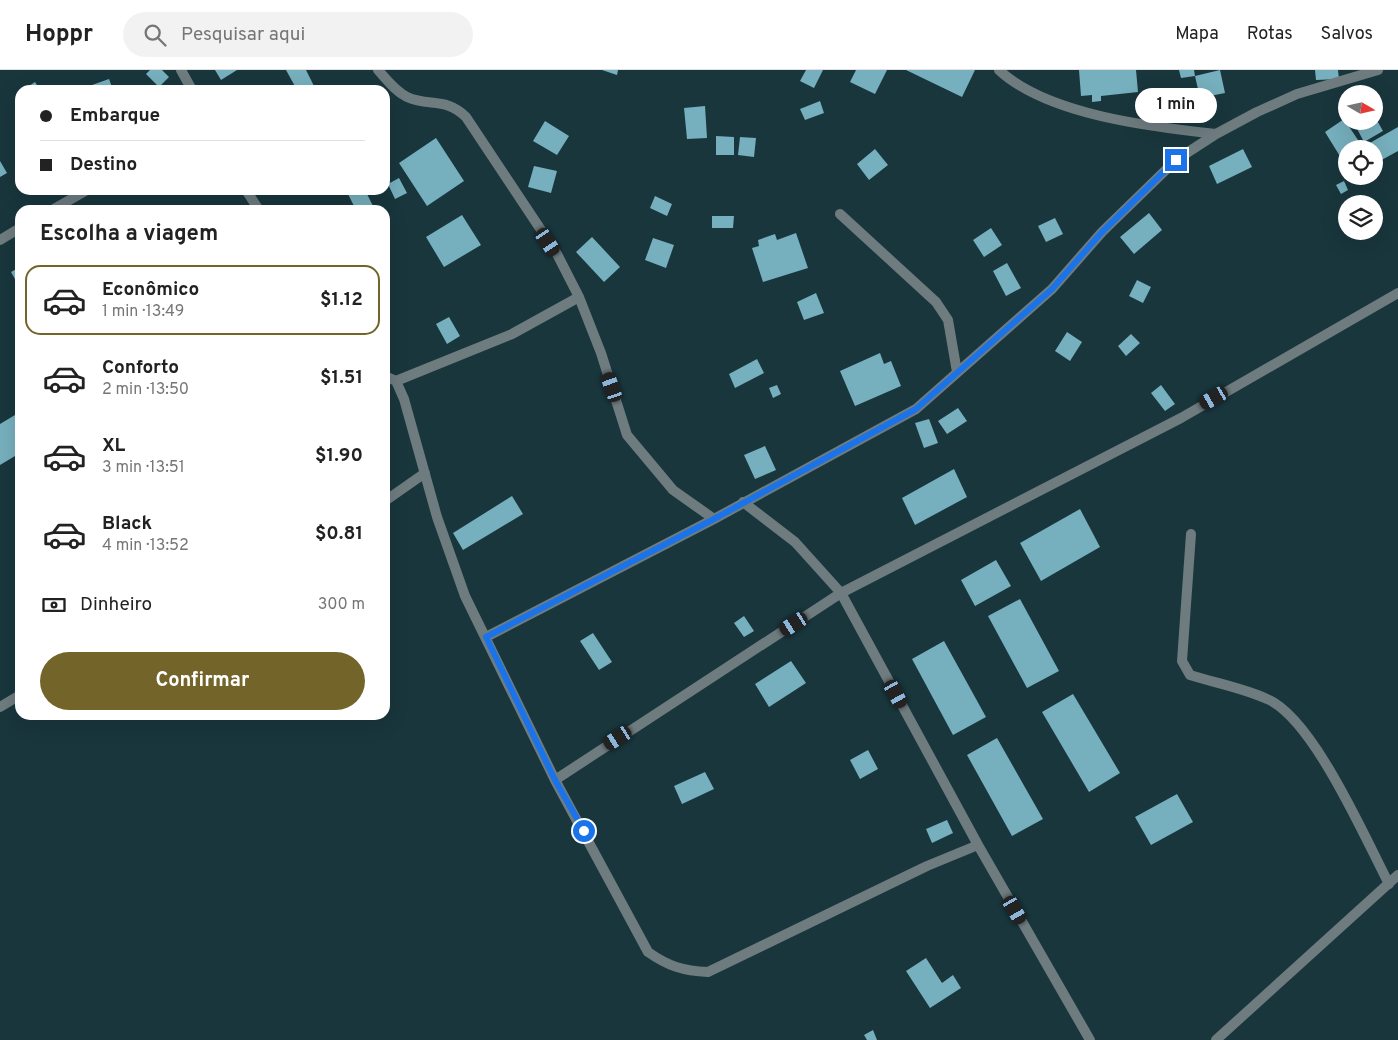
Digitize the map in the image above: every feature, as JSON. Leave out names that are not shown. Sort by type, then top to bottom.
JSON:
[{"type":"street","points":[[181,70],[189,85]]},
{"type":"street","points":[[378,70],[394,88],[409,98],[452,106],[466,117],[557,254],[579,297],[601,353],[627,435],[673,490],[714,519]]},
{"type":"street","points":[[998,70],[1007,78],[1045,100],[1159,128],[1216,134]]},
{"type":"street","points":[[486,637],[714,519],[908,414],[925,402],[1052,289],[1102,232],[1176,160],[1216,134],[1257,112],[1297,94],[1378,70]]},
{"type":"street","points":[[61,205],[78,195]]},
{"type":"street","points":[[840,214],[936,302],[948,320],[957,372]]},
{"type":"street","points":[[0,240],[15,231]]},
{"type":"street","points":[[555,780],[841,593],[1181,418],[1398,293]]},
{"type":"street","points":[[396,382],[519,331],[579,297]]},
{"type":"street","points":[[390,379],[396,382],[404,399],[425,473],[465,596],[555,780],[648,952],[665,965],[686,972],[708,972],[927,866],[978,845]]},
{"type":"street","points":[[390,498],[425,473]]},
{"type":"street","points":[[743,502],[795,542],[841,593],[978,845],[1090,1040]]},
{"type":"street","points":[[1192,534],[1182,661],[1185,669],[1190,675],[1268,699],[1305,731],[1328,769],[1389,884]]},
{"type":"street","points":[[0,707],[15,698]]},
{"type":"street","points":[[1216,1040],[1398,875]]},
{"type":"building","points":[[150,70],[162,70],[169,77],[161,85],[157,85],[146,74]]},
{"type":"building","points":[[215,70],[237,70],[221,80]]},
{"type":"building","points":[[286,70],[306,70],[314,85],[294,85]]},
{"type":"building","points":[[602,70],[618,70],[617,75]]},
{"type":"building","points":[[806,70],[823,70],[814,88],[800,81]]},
{"type":"building","points":[[856,70],[887,70],[875,94],[850,82]]},
{"type":"building","points":[[906,70],[975,70],[962,97]]},
{"type":"building","points":[[1079,70],[1136,70],[1138,92],[1101,96],[1101,101],[1092,102],[1092,95],[1081,96]]},
{"type":"building","points":[[1179,70],[1194,70],[1195,76],[1181,78]]},
{"type":"building","points":[[1220,70],[1225,93],[1200,98],[1195,76]]},
{"type":"building","points":[[1315,70],[1338,70],[1339,79],[1316,80]]},
{"type":"building","points":[[109,79],[111,85],[92,85]]},
{"type":"building","points":[[820,101],[824,113],[805,120],[800,109]]},
{"type":"building","points":[[705,106],[707,138],[687,139],[684,108]]},
{"type":"building","points":[[545,121],[569,136],[557,155],[533,141]]},
{"type":"building","points":[[1338,123],[1338,130],[1351,130],[1358,140],[1338,140],[1338,153],[1325,132]]},
{"type":"building","points":[[1398,127],[1398,151],[1383,159],[1383,140],[1375,140]]},
{"type":"building","points":[[1358,130],[1383,131],[1367,140],[1363,140]]},
{"type":"building","points":[[716,136],[734,137],[734,155],[716,155]]},
{"type":"building","points":[[740,137],[756,138],[754,157],[738,155]]},
{"type":"building","points":[[436,138],[464,181],[427,206],[399,163]]},
{"type":"building","points":[[875,149],[888,165],[869,180],[857,164]]},
{"type":"building","points":[[1243,149],[1252,167],[1217,184],[1209,166]]},
{"type":"building","points":[[0,161],[7,173],[0,177]]},
{"type":"building","points":[[534,166],[557,171],[551,193],[528,187]]},
{"type":"building","points":[[399,178],[407,193],[395,199],[390,188],[390,183]]},
{"type":"building","points":[[1336,185],[1346,185],[1348,190],[1341,194]]},
{"type":"building","points":[[348,195],[368,195],[372,205],[354,205]]},
{"type":"building","points":[[655,196],[672,204],[667,216],[650,208]]},
{"type":"building","points":[[1149,213],[1162,230],[1134,254],[1120,237]]},
{"type":"building","points":[[462,215],[481,245],[444,267],[426,237]]},
{"type":"building","points":[[712,216],[734,216],[733,228],[712,228]]},
{"type":"building","points":[[1055,218],[1063,234],[1046,242],[1038,226]]},
{"type":"building","points":[[991,228],[1002,245],[984,257],[973,240]]},
{"type":"building","points":[[796,233],[808,268],[763,282],[752,248],[759,246],[758,240],[775,234],[777,240]]},
{"type":"building","points":[[592,237],[620,267],[604,282],[576,252]]},
{"type":"building","points":[[653,238],[674,245],[666,268],[645,260]]},
{"type":"building","points":[[1007,263],[1021,288],[1006,296],[993,271]]},
{"type":"building","points":[[15,270],[15,279],[11,272]]},
{"type":"building","points":[[1137,280],[1151,287],[1143,303],[1129,296]]},
{"type":"building","points":[[816,293],[824,313],[804,320],[797,302]]},
{"type":"building","points":[[449,317],[460,336],[447,344],[436,324]]},
{"type":"building","points":[[1067,332],[1082,342],[1070,361],[1055,351]]},
{"type":"building","points":[[1131,334],[1140,343],[1126,356],[1118,346]]},
{"type":"building","points":[[880,353],[884,364],[891,361],[901,386],[855,406],[840,371]]},
{"type":"building","points":[[757,359],[764,373],[735,388],[729,374]]},
{"type":"building","points":[[777,385],[781,394],[773,398],[769,388]]},
{"type":"building","points":[[1161,385],[1175,404],[1165,411],[1151,393]]},
{"type":"building","points":[[958,408],[967,421],[947,434],[938,421]]},
{"type":"building","points":[[15,415],[15,456],[0,465],[0,424]]},
{"type":"building","points":[[929,419],[938,443],[924,448],[915,423]]},
{"type":"building","points":[[765,446],[776,470],[755,479],[744,455]]},
{"type":"building","points":[[954,469],[967,497],[915,525],[902,498]]},
{"type":"building","points":[[512,496],[523,514],[463,550],[453,533]]},
{"type":"building","points":[[1080,509],[1100,547],[1041,581],[1020,543]]},
{"type":"building","points":[[996,560],[1011,586],[975,606],[961,580]]},
{"type":"building","points":[[1020,599],[1059,671],[1027,688],[988,616]]},
{"type":"building","points":[[744,616],[754,631],[744,637],[734,623]]},
{"type":"building","points":[[593,633],[612,662],[599,670],[580,641]]},
{"type":"building","points":[[944,641],[986,717],[953,735],[912,659]]},
{"type":"building","points":[[791,661],[806,683],[769,707],[755,684]]},
{"type":"building","points":[[1073,694],[1120,773],[1089,792],[1042,712]]},
{"type":"building","points":[[997,738],[1043,819],[1012,836],[967,755]]},
{"type":"building","points":[[868,750],[878,769],[860,779],[850,760]]},
{"type":"building","points":[[705,772],[714,789],[682,804],[674,786]]},
{"type":"building","points":[[1177,794],[1193,822],[1151,845],[1135,817]]},
{"type":"building","points":[[947,820],[953,833],[932,843],[926,829]]},
{"type":"building","points":[[926,958],[942,983],[953,975],[961,988],[930,1008],[906,971]]},
{"type":"building","points":[[873,1030],[877,1040],[867,1040],[864,1035]]},
{"type":"route","points":[[584,831],[555,780],[486,637],[714,519],[916,409],[989,342],[1052,289],[1102,232],[1176,160]]}]
